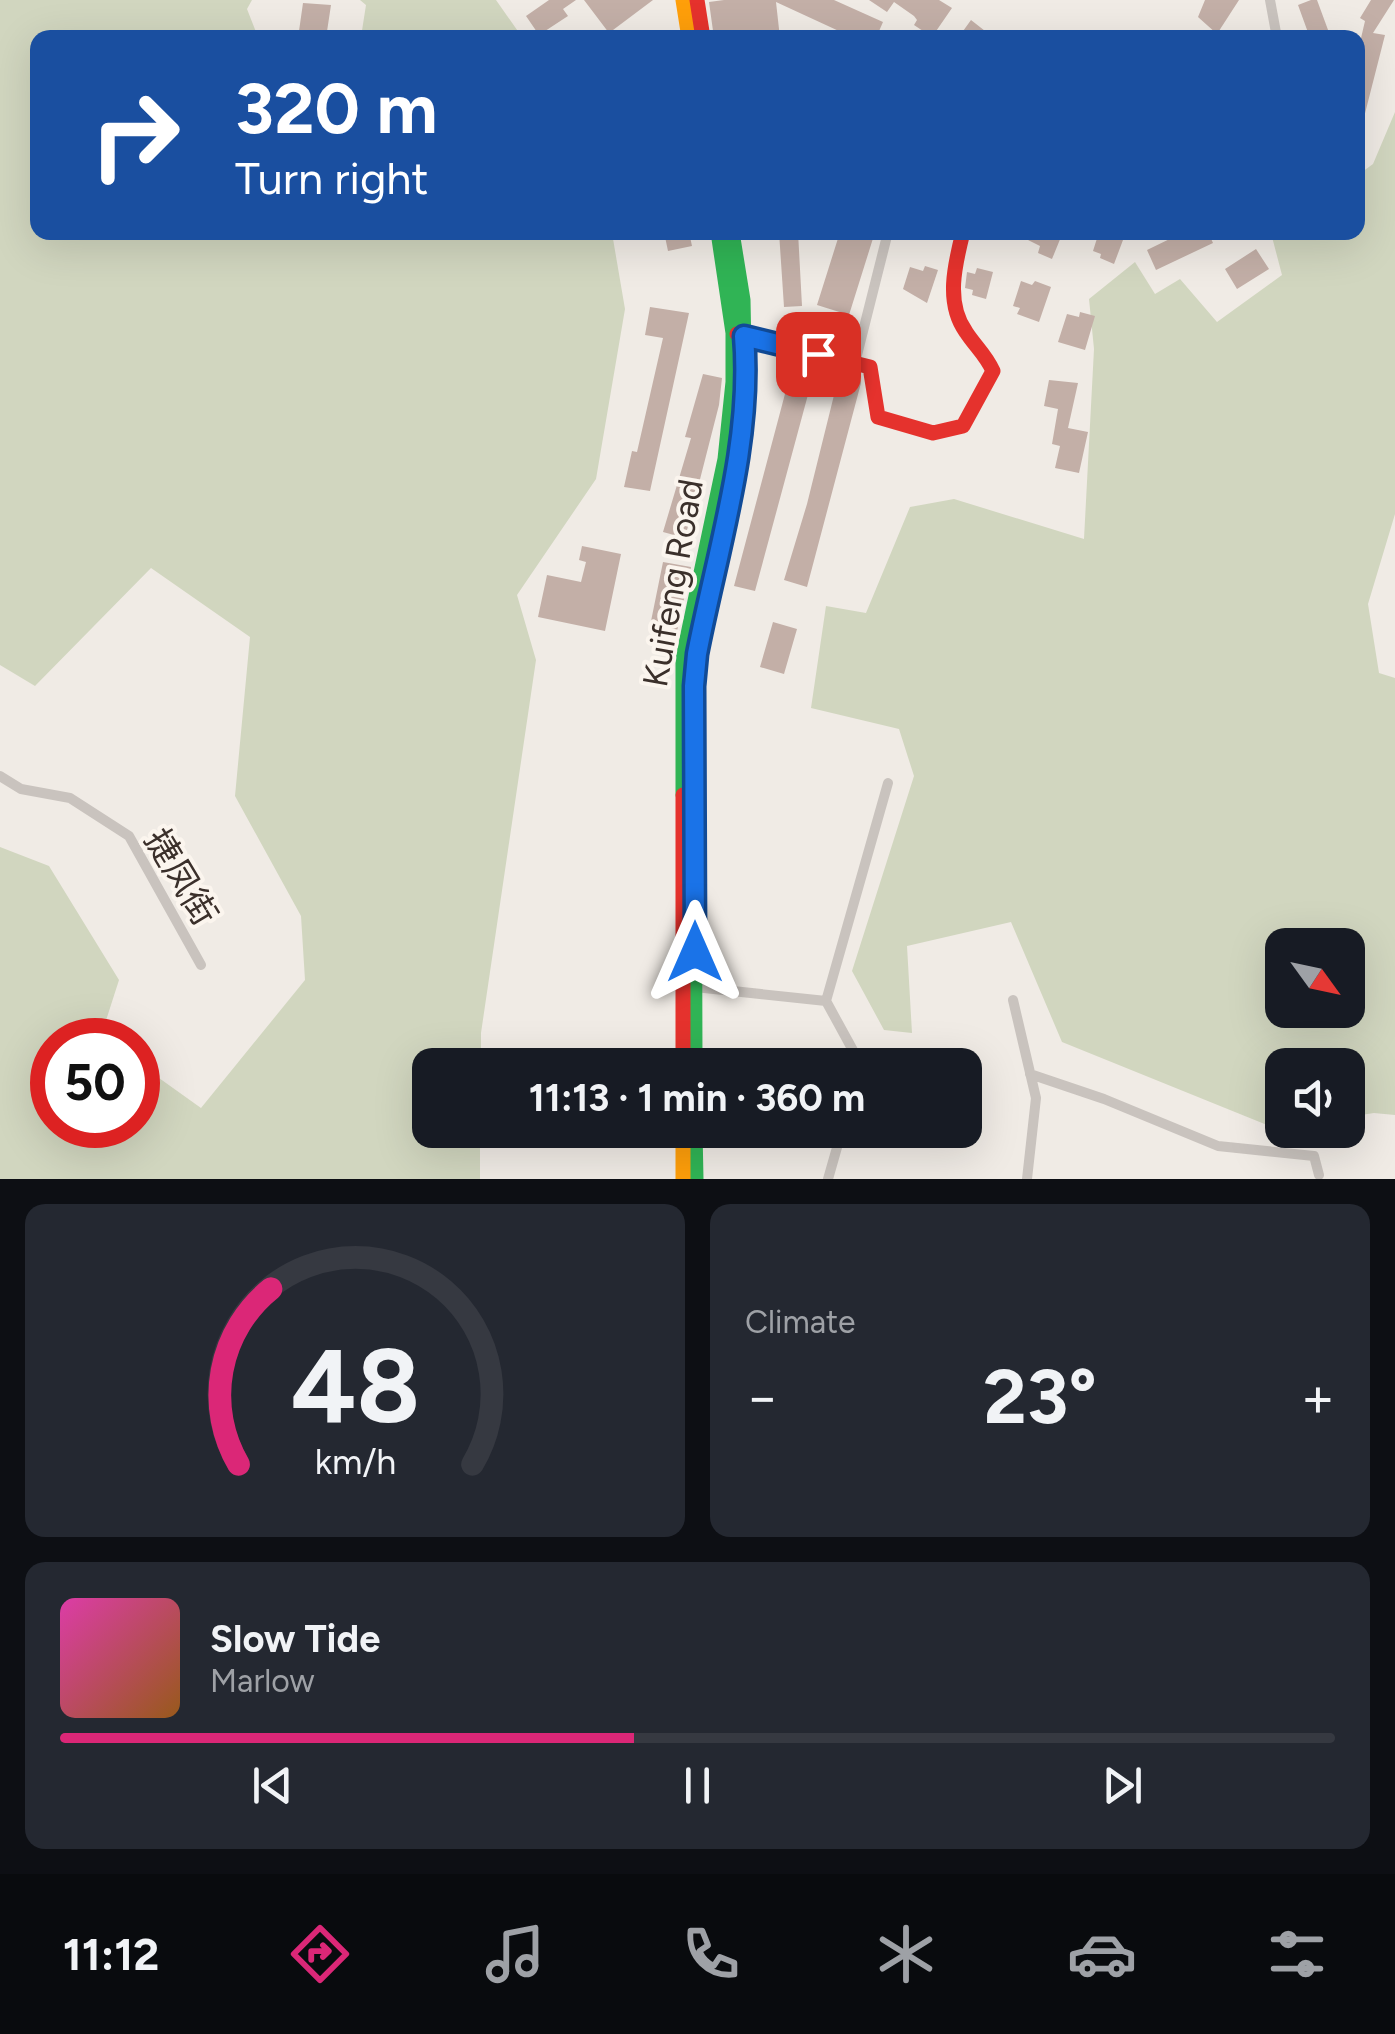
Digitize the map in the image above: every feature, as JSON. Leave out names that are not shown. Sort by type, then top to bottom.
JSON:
[{"type":"main road","points":[[683,0],[688,30]]},
{"type":"main road","points":[[698,0],[702,30]]},
{"type":"main road","name":"Kuifeng Road","points":[[683,1048],[683,658],[725,459],[739,334],[720,240]]},
{"type":"main road","name":"Kuifeng Road","points":[[695,1048],[694,686],[745,403],[733,240]]},
{"type":"main road","points":[[739,334],[870,367],[878,417],[933,433],[962,426],[993,371],[982,347],[964,331],[957,307],[951,276],[960,240]]},
{"type":"main road","points":[[683,1148],[683,1179]]},
{"type":"main road","points":[[696,1148],[696,1179]]},
{"type":"street","points":[[1270,0],[1276,30]]},
{"type":"street","points":[[855,363],[886,240]]},
{"type":"street","name":"捷凤街","points":[[0,776],[20,789],[70,798],[129,836],[201,965]]},
{"type":"street","points":[[852,1048],[826,1001],[888,783]]},
{"type":"street","points":[[695,986],[826,1001]]},
{"type":"street","points":[[1014,1000],[1036,1098],[1027,1179]]},
{"type":"street","points":[[1030,1074],[1104,1099],[1218,1146],[1314,1156],[1319,1175]]},
{"type":"street","points":[[828,1179],[837,1148]]},
{"type":"green space","points":[[0,0],[252,0],[247,9],[255,30],[30,30],[30,240],[613,240],[625,309],[596,479],[517,595],[536,660],[481,1048],[412,1048],[412,1148],[480,1148],[480,1179],[0,1179],[0,847],[49,866],[119,980],[107,1018],[30,1018],[30,1148],[160,1148],[160,1079],[201,1108],[305,980],[301,916],[235,796],[250,637],[151,568],[35,686],[0,665]]},
{"type":"green space","points":[[360,0],[496,0],[517,30],[362,30],[366,5]]},
{"type":"green space","points":[[1395,112],[1395,514],[1368,604],[1379,673],[1395,678],[1395,1115],[1365,1114],[1365,1048],[1265,1048],[1265,1124],[1062,1042],[1011,922],[907,946],[912,1033],[884,1030],[852,971],[914,776],[899,729],[811,708],[826,606],[866,613],[910,507],[954,499],[1084,539],[1094,349],[1089,299],[1135,262],[1155,294],[1180,279],[1217,322],[1282,275],[1273,240],[1365,240],[1365,170],[1373,164]]},
{"type":"building","points":[[549,0],[576,0],[563,9],[568,16],[547,30],[536,30],[526,16]]},
{"type":"building","points":[[584,0],[653,0],[613,30],[607,30]]},
{"type":"building","points":[[834,0],[883,22],[880,30],[837,30],[776,2],[779,30],[713,30],[709,2]]},
{"type":"building","points":[[869,0],[939,0],[952,8],[937,30],[922,30],[914,25],[914,16],[894,2],[887,12]]},
{"type":"building","points":[[1205,0],[1239,0],[1220,30],[1213,30],[1198,17]]},
{"type":"building","points":[[1317,0],[1328,30],[1307,30],[1298,5]]},
{"type":"building","points":[[1371,0],[1394,0],[1373,33],[1385,35],[1365,113],[1365,21],[1360,18]]},
{"type":"building","points":[[303,3],[331,5],[327,30],[299,30]]},
{"type":"building","points":[[971,20],[984,30],[964,30]]},
{"type":"building","points":[[666,240],[691,240],[692,246],[668,251]]},
{"type":"building","points":[[780,240],[798,240],[802,306],[784,307]]},
{"type":"building","points":[[837,240],[872,240],[849,315],[817,305]]},
{"type":"building","points":[[1028,240],[1060,240],[1052,259],[1038,253],[1040,246]]},
{"type":"building","points":[[1096,240],[1123,240],[1114,264],[1093,251]]},
{"type":"building","points":[[1168,240],[1213,243],[1156,270],[1147,250]]},
{"type":"building","points":[[1256,249],[1269,269],[1237,289],[1225,269]]},
{"type":"building","points":[[925,266],[938,270],[927,303],[903,289],[910,267],[923,271]]},
{"type":"building","points":[[977,268],[993,272],[986,299],[965,288],[967,272],[975,274]]},
{"type":"building","points":[[1021,281],[1051,287],[1039,322],[1017,314],[1020,308],[1013,306]]},
{"type":"building","points":[[650,307],[689,313],[650,491],[624,487],[632,451],[637,452],[663,338],[645,335]]},
{"type":"building","points":[[1080,312],[1095,316],[1085,350],[1058,342],[1067,314],[1079,317]]},
{"type":"building","points":[[794,360],[816,365],[755,591],[734,586]]},
{"type":"building","points":[[840,371],[860,376],[861,383],[807,587],[784,580]]},
{"type":"building","points":[[703,374],[722,378],[719,405],[685,538],[663,532],[691,438],[685,437]]},
{"type":"building","points":[[1049,380],[1078,383],[1068,428],[1088,432],[1079,473],[1055,468],[1060,446],[1052,444],[1058,409],[1044,406]]},
{"type":"building","points":[[582,546],[621,554],[605,631],[538,617],[547,575],[581,582],[586,562],[579,560]]},
{"type":"building","points":[[663,562],[691,567],[676,636],[649,631]]},
{"type":"building","points":[[773,622],[797,629],[784,674],[760,667]]},
{"type":"traffic: fast","points":[[683,795],[683,658],[725,459],[733,382],[733,333],[719,240]]},
{"type":"traffic: fast","points":[[695,1048],[694,686],[745,403],[743,300],[733,240]]},
{"type":"traffic: fast","points":[[695,1148],[696,1179]]},
{"type":"traffic: slow","points":[[683,0],[688,30]]},
{"type":"traffic: slow","points":[[683,1148],[683,1179]]},
{"type":"traffic: jam","points":[[697,0],[702,30]]},
{"type":"traffic: jam","points":[[737,334],[870,367],[878,417],[933,433],[963,426],[993,371],[966,332],[956,309],[954,283],[961,240]]},
{"type":"traffic: jam","points":[[683,795],[683,1048]]},
{"type":"route","points":[[695,952],[694,686],[738,453],[745,403],[744,336],[818,354]]}]
